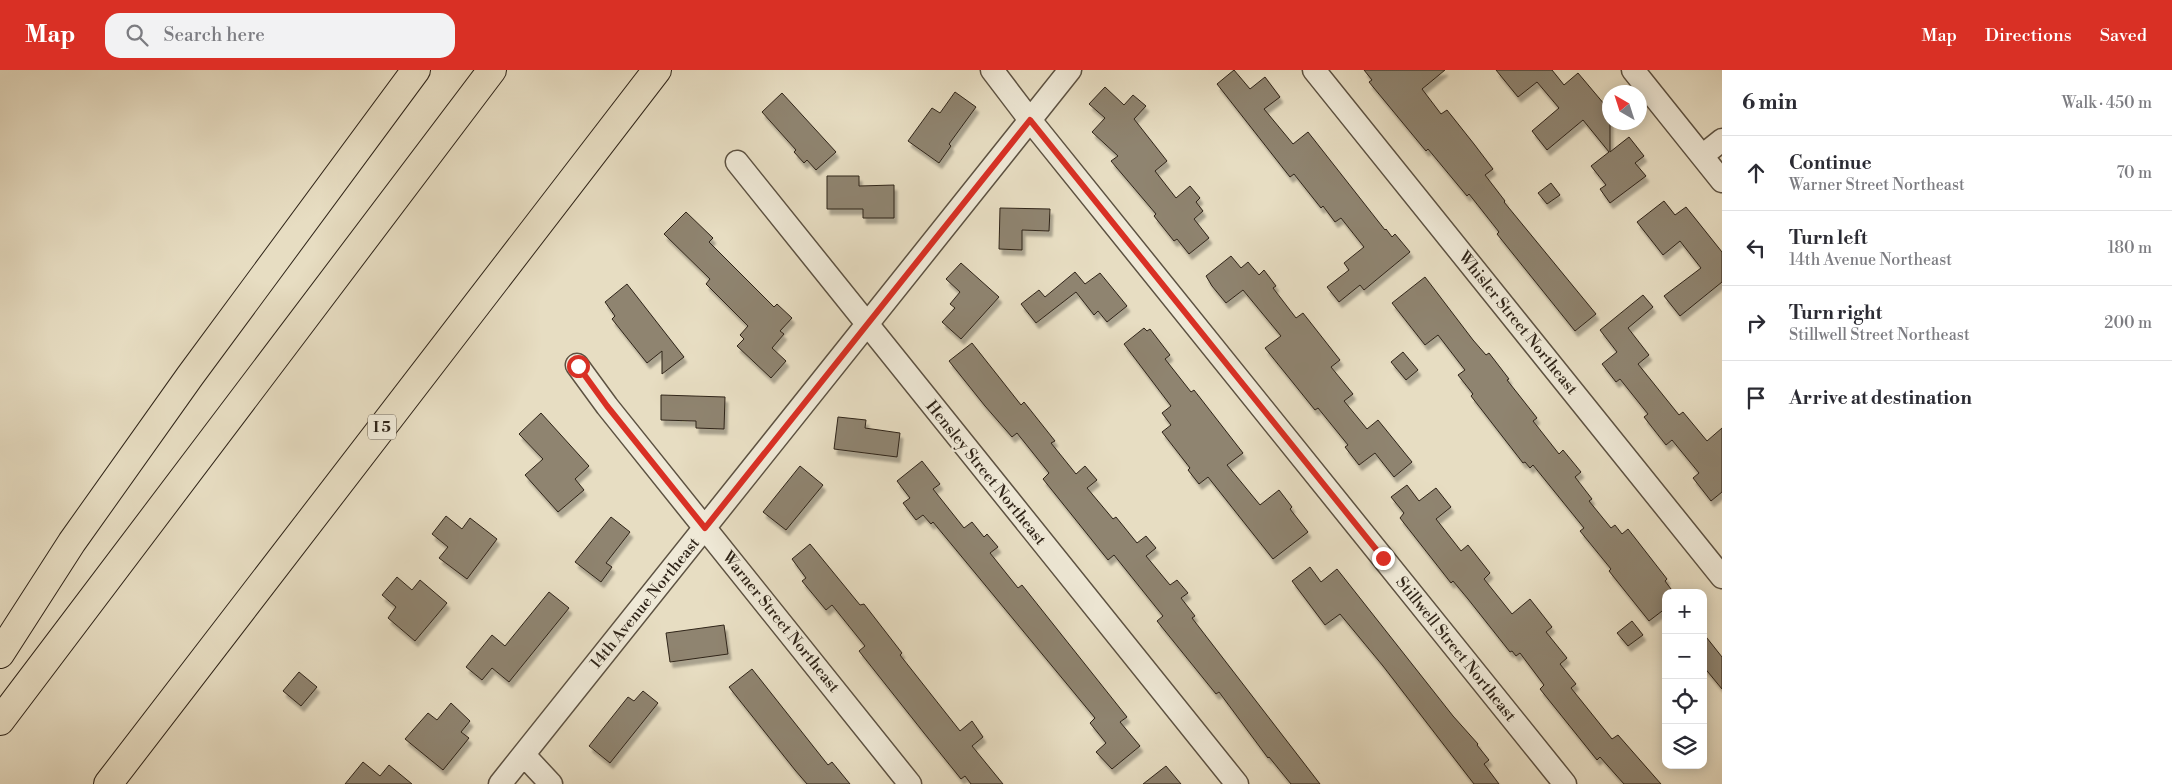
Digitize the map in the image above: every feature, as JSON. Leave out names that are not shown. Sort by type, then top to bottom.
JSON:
[{"type":"highway","points":[[0,654],[72,542],[173,399],[416,70]]},
{"type":"highway","points":[[0,721],[492,70]]},
{"type":"highway","name":"I 5","points":[[108,784],[656,70]]},
{"type":"street","name":"Stillwell Street Northeast","points":[[992,70],[1030,120],[1565,784]]},
{"type":"street","name":"14th Avenue Northeast","points":[[500,784],[1070,70]]},
{"type":"street","name":"Whisler Street Northeast","points":[[1314,70],[1722,576]]},
{"type":"street","points":[[1633,70],[1722,181]]},
{"type":"street","points":[[1702,156],[1722,140]]},
{"type":"street","name":"Hensley Street Northeast","points":[[737,162],[1237,784]]},
{"type":"street","name":"Warner Street Northeast","points":[[578,366],[607,406],[910,784]]},
{"type":"street","points":[[524,754],[551,784]]},
{"type":"building","points":[[1234,70],[1250,89],[1265,77],[1280,97],[1264,109],[1293,144],[1308,132],[1385,230],[1392,237],[1395,234],[1410,252],[1364,290],[1360,285],[1339,302],[1327,287],[1349,270],[1344,263],[1364,247],[1341,218],[1335,222],[1323,206],[1321,208],[1294,174],[1290,177],[1217,84]]},
{"type":"building","points":[[1364,70],[1445,70],[1422,89],[1441,114],[1447,110],[1474,144],[1493,169],[1485,175],[1504,202],[1596,314],[1575,331],[1497,234],[1499,232],[1469,194],[1467,196],[1428,149],[1426,151],[1369,82],[1372,80]]},
{"type":"building","points":[[1496,70],[1552,70],[1564,85],[1578,73],[1602,102],[1602,130],[1610,130],[1610,152],[1629,137],[1644,156],[1635,163],[1646,176],[1610,203],[1600,189],[1606,185],[1591,166],[1609,152],[1583,120],[1547,150],[1532,131],[1559,108],[1537,82],[1518,97]]},
{"type":"building","points":[[1105,87],[1124,105],[1133,95],[1146,106],[1134,119],[1167,161],[1155,171],[1176,198],[1190,186],[1200,198],[1196,202],[1203,211],[1194,219],[1209,238],[1189,254],[1177,239],[1174,241],[1154,216],[1156,214],[1111,161],[1118,156],[1092,132],[1105,118],[1089,104]]},
{"type":"building","points":[[955,92],[976,107],[949,144],[951,146],[939,163],[908,141],[932,108],[940,113]]},
{"type":"building","points":[[782,93],[836,152],[816,170],[807,160],[804,163],[794,152],[796,150],[762,112]]},
{"type":"building","points":[[827,176],[859,176],[859,186],[894,185],[894,218],[863,218],[863,209],[827,209]]},
{"type":"building","points":[[1551,183],[1560,195],[1547,204],[1538,193]]},
{"type":"building","points":[[1664,201],[1675,215],[1686,207],[1722,252],[1722,282],[1680,316],[1664,296],[1701,268],[1680,241],[1663,255],[1637,222]]},
{"type":"building","points":[[1000,208],[1050,209],[1049,231],[1022,230],[1022,250],[999,249]]},
{"type":"building","points":[[686,212],[713,238],[709,242],[774,307],[777,304],[792,318],[780,331],[784,334],[772,348],[786,361],[771,378],[737,346],[744,339],[740,335],[748,326],[706,284],[710,279],[664,234]]},
{"type":"building","points":[[1231,256],[1241,268],[1248,262],[1259,275],[1264,270],[1276,286],[1273,288],[1296,318],[1303,313],[1340,360],[1331,367],[1353,394],[1344,401],[1367,429],[1378,420],[1412,462],[1394,477],[1375,453],[1359,465],[1345,447],[1348,445],[1318,408],[1315,410],[1265,348],[1281,336],[1243,290],[1226,303],[1212,286],[1206,276]]},
{"type":"building","points":[[961,263],[999,297],[961,339],[942,322],[955,308],[950,304],[960,292],[946,279]]},
{"type":"building","points":[[1075,272],[1085,284],[1100,273],[1127,306],[1107,322],[1098,311],[1094,315],[1076,292],[1036,323],[1021,304],[1039,290],[1045,297]]},
{"type":"building","points":[[1425,277],[1473,340],[1486,355],[1489,353],[1509,379],[1507,380],[1537,418],[1533,421],[1559,454],[1563,450],[1581,472],[1575,477],[1592,499],[1589,501],[1611,528],[1615,525],[1622,534],[1628,529],[1667,579],[1665,581],[1671,589],[1662,589],[1662,611],[1649,621],[1580,531],[1584,528],[1533,465],[1530,468],[1525,462],[1523,463],[1471,396],[1473,394],[1458,375],[1465,370],[1438,335],[1425,345],[1392,303]]},
{"type":"building","points":[[627,284],[684,357],[662,374],[662,351],[647,363],[612,319],[615,316],[605,302]]},
{"type":"building","points":[[1643,295],[1653,307],[1628,328],[1649,355],[1638,364],[1679,415],[1683,412],[1707,441],[1722,428],[1722,492],[1711,501],[1693,478],[1699,473],[1672,440],[1666,445],[1644,417],[1648,414],[1620,379],[1616,382],[1602,364],[1617,352],[1600,330]]},
{"type":"building","points":[[1144,328],[1147,331],[1150,329],[1170,355],[1165,359],[1191,392],[1194,390],[1243,453],[1227,465],[1260,505],[1279,490],[1292,507],[1290,509],[1308,532],[1273,559],[1208,477],[1199,484],[1188,470],[1190,468],[1162,432],[1171,425],[1162,413],[1171,406],[1124,344]]},
{"type":"building","points":[[972,343],[1021,405],[1024,402],[1055,441],[1051,443],[1076,474],[1085,466],[1097,480],[1087,488],[1113,519],[1116,517],[1137,543],[1146,536],[1156,548],[1146,556],[1170,585],[1177,580],[1188,593],[1181,598],[1195,616],[1192,618],[1320,784],[1291,784],[1268,758],[1219,692],[1216,694],[1157,621],[1163,616],[1114,555],[1108,560],[1043,479],[1049,473],[1017,433],[1012,437],[949,361]]},
{"type":"building","points":[[1403,352],[1418,370],[1406,380],[1391,362]]},
{"type":"building","points":[[661,395],[725,397],[724,429],[696,428],[696,421],[661,420]]},
{"type":"building","points":[[541,413],[589,466],[575,479],[584,490],[558,512],[525,475],[543,459],[519,434]]},
{"type":"building","points":[[838,417],[866,420],[865,428],[900,433],[897,457],[834,449]]},
{"type":"building","points":[[922,461],[940,484],[933,489],[964,528],[972,522],[984,537],[987,534],[998,547],[990,553],[1018,588],[1022,585],[1127,717],[1120,722],[1140,746],[1112,769],[1096,752],[1106,743],[1090,723],[1095,718],[933,522],[931,524],[923,515],[916,520],[903,503],[910,498],[897,481]]},
{"type":"building","points":[[800,466],[823,485],[786,530],[763,512]]},
{"type":"building","points":[[1407,485],[1419,501],[1436,488],[1451,507],[1436,519],[1461,551],[1468,545],[1490,573],[1484,579],[1512,614],[1530,599],[1552,627],[1546,632],[1567,658],[1560,664],[1576,684],[1571,688],[1612,739],[1618,735],[1661,784],[1624,784],[1600,757],[1597,760],[1540,689],[1544,685],[1520,653],[1516,656],[1512,651],[1510,652],[1453,581],[1451,583],[1400,518],[1404,513],[1391,497]]},
{"type":"building","points":[[446,516],[462,529],[470,518],[497,539],[467,579],[439,558],[448,547],[432,534]]},
{"type":"building","points":[[611,517],[630,532],[606,563],[612,567],[601,582],[575,562]]},
{"type":"building","points":[[810,544],[860,605],[864,604],[902,653],[900,655],[960,731],[972,721],[983,737],[972,746],[1003,784],[971,784],[965,776],[961,779],[924,733],[859,651],[865,646],[832,605],[826,610],[802,581],[806,578],[792,559]]},
{"type":"building","points":[[1310,567],[1321,582],[1337,569],[1453,716],[1478,744],[1489,760],[1484,764],[1499,784],[1474,784],[1383,666],[1340,614],[1325,625],[1292,581]]},
{"type":"building","points":[[397,577],[412,590],[420,580],[447,603],[415,641],[388,618],[396,607],[382,595]]},
{"type":"building","points":[[549,592],[569,608],[509,682],[492,668],[482,680],[466,667],[492,635],[505,646]]},
{"type":"building","points":[[1632,621],[1643,635],[1628,646],[1617,633]]},
{"type":"building","points":[[724,625],[728,654],[670,662],[666,633]]},
{"type":"building","points":[[1707,638],[1722,657],[1722,689],[1707,671]]},
{"type":"building","points":[[752,669],[828,765],[832,762],[850,784],[807,784],[795,770],[729,687]]},
{"type":"building","points":[[299,672],[317,687],[301,706],[283,691]]},
{"type":"building","points":[[643,691],[658,703],[610,763],[589,746],[628,697],[634,701]]},
{"type":"building","points":[[451,703],[470,721],[461,732],[469,738],[443,770],[405,739],[428,713],[437,720]]},
{"type":"building","points":[[363,762],[380,776],[389,765],[412,784],[345,784]]},
{"type":"building","points":[[1166,766],[1181,784],[1143,784]]},
{"type":"route","points":[[578,366],[607,406],[705,528],[1030,120],[1383,558]]}]
